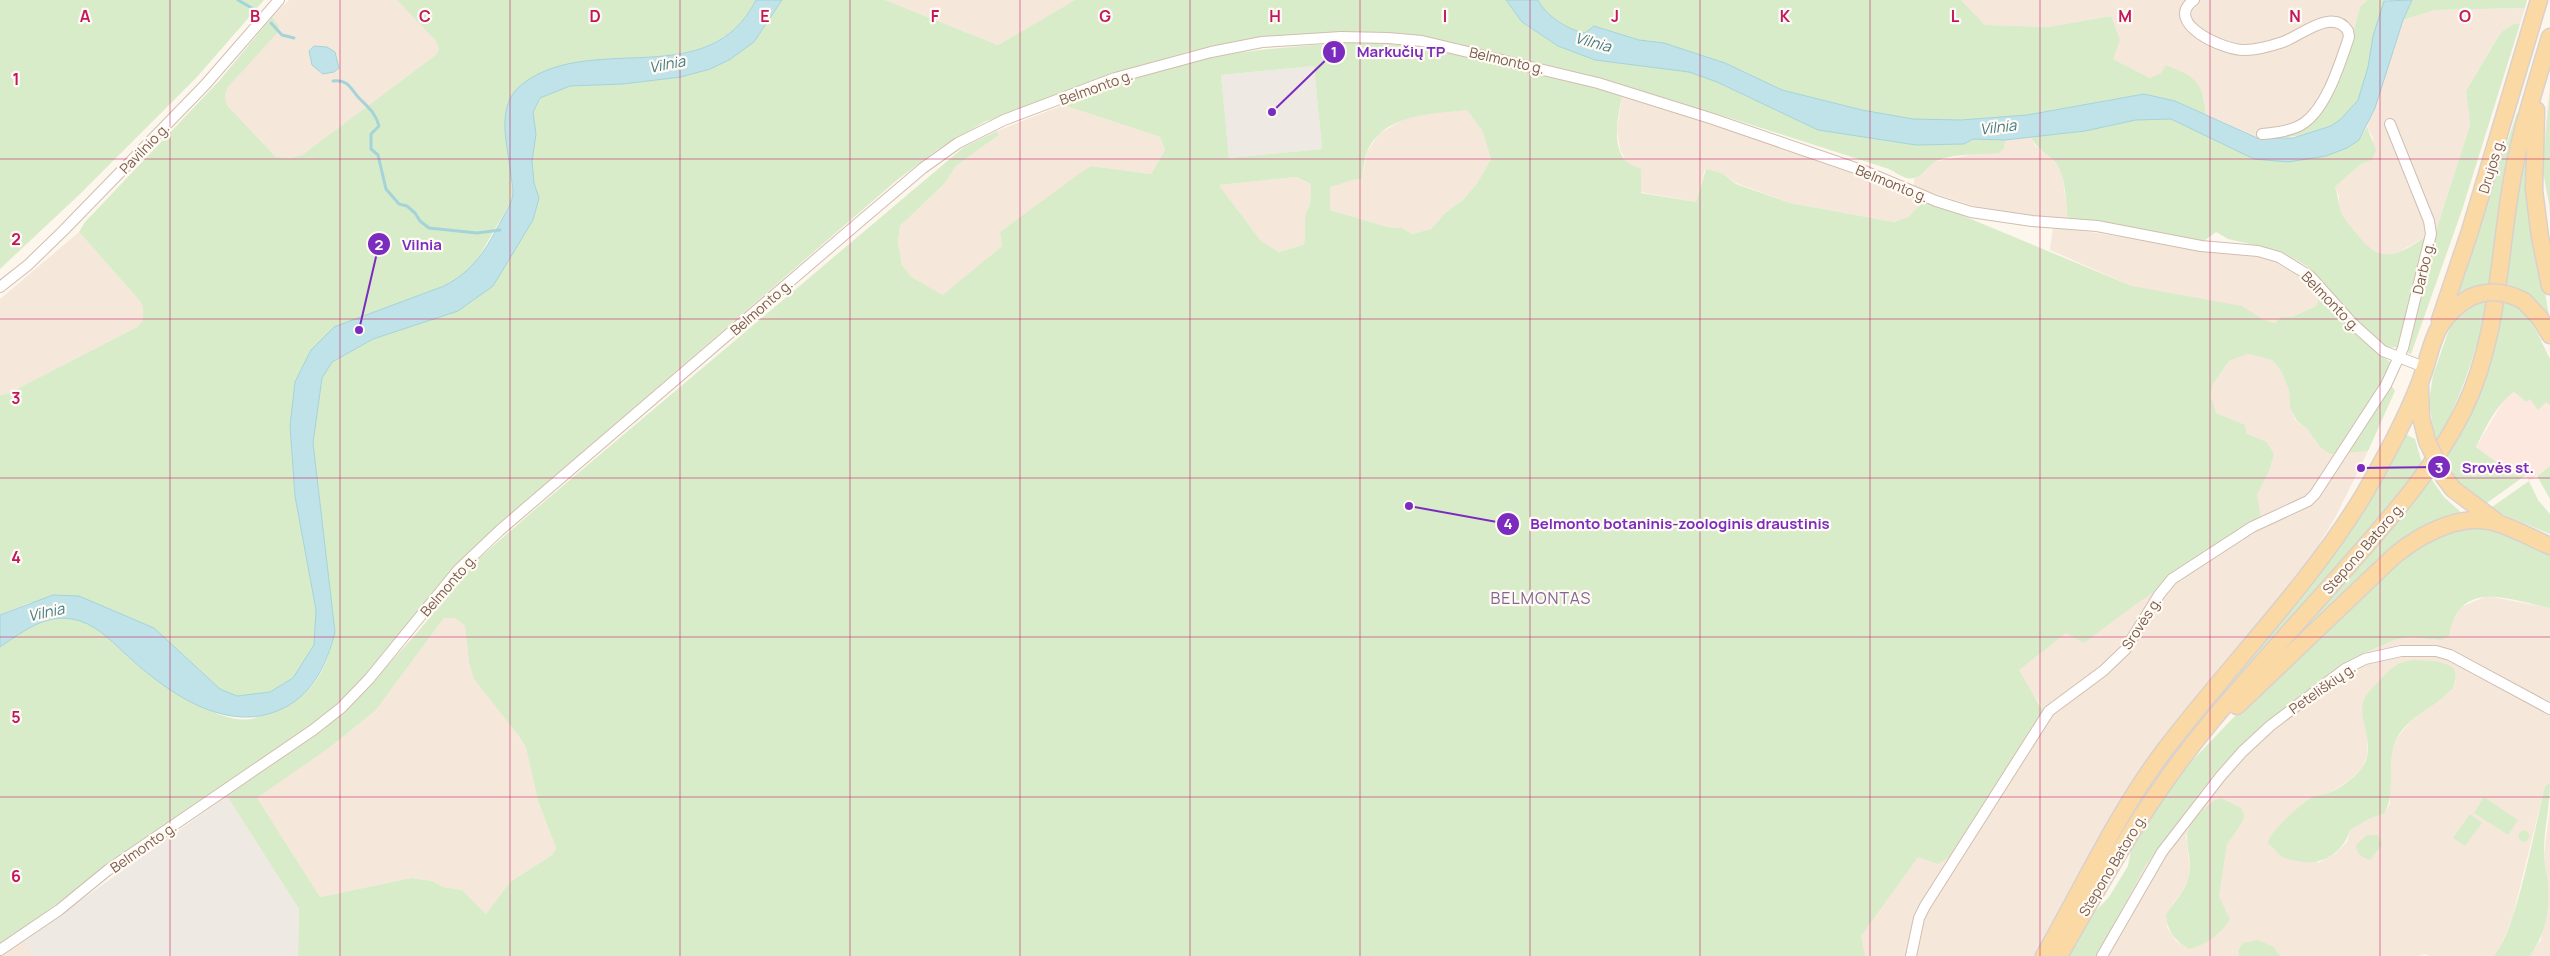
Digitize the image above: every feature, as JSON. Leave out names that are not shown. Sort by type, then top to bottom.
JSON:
[{"type":"main road","name":"Drujos g.","points":[[2420,383],[2473,222],[2539,0]]},
{"type":"main road","points":[[2548,42],[2538,80],[2534,190],[2540,237],[2550,286]]},
{"type":"main road","name":"Stepono Batoro g.","points":[[2059,956],[2133,826],[2181,760],[2209,724],[2409,495],[2440,452],[2463,411],[2483,357],[2492,322],[2517,156],[2538,80]]},
{"type":"main road","points":[[2436,331],[2451,312],[2469,298],[2495,291],[2510,294],[2524,301],[2540,318],[2550,335]]},
{"type":"main road","points":[[2420,383],[2421,417],[2426,441],[2444,477],[2453,489],[2499,523],[2550,546]]},
{"type":"main road","name":"Stepono Batoro g.","points":[[2044,956],[2126,810],[2163,753],[2324,553],[2351,516],[2374,476],[2420,383]]},
{"type":"main road","points":[[2181,760],[2408,544],[2432,530],[2448,525],[2480,522],[2499,523]]},
{"type":"street","name":"Pavilnio g.","points":[[0,287],[28,265],[205,85],[279,0]]},
{"type":"street","points":[[2194,0],[2187,5],[2184,12],[2186,19],[2204,36],[2227,48],[2245,50],[2263,48],[2282,42],[2325,22],[2337,22],[2348,31],[2349,37],[2329,89],[2308,120],[2290,129],[2262,134]]},
{"type":"street","name":"Belmonto g.","points":[[0,950],[59,910],[108,870],[313,730],[341,708],[369,679],[459,569],[499,531],[941,154],[972,134],[1004,120],[1115,78],[1211,52],[1262,42],[1342,37],[1422,41],[1486,55],[1607,86],[1713,119],[1872,174],[1936,201],[1971,212],[2032,221],[2097,226],[2201,246],[2258,251],[2279,257],[2310,276],[2371,343],[2383,351],[2424,367]]},
{"type":"street","name":"Darbo g.","points":[[2390,124],[2428,221],[2430,234],[2403,348],[2399,357]]},
{"type":"street","name":"Srovės g.","points":[[1912,956],[1919,918],[1925,906],[1990,807],[2049,711],[2103,671],[2125,650],[2159,595],[2183,570],[2252,527],[2308,501],[2315,494],[2386,386],[2399,357]]},
{"type":"street","name":"Peteliškių g.","points":[[2102,956],[2162,852],[2242,752],[2270,726],[2345,670],[2365,659],[2401,651],[2436,651],[2450,655],[2550,709]]},
{"type":"shaded area","points":[[289,0],[397,0],[437,41],[439,49],[437,54],[302,155],[291,158],[276,157],[227,105],[225,96],[228,87],[279,26],[272,17]]},
{"type":"shaded area","points":[[885,0],[1075,0],[998,45]]},
{"type":"shaded area","points":[[1961,0],[2367,0],[2360,7],[2350,45],[2330,95],[2288,132],[2257,138],[2206,115],[2204,97],[2161,73],[2150,78],[2113,59],[2111,16],[2048,27],[1985,25]]},
{"type":"shaded area","points":[[2525,8],[2520,24],[2514,24],[2501,32],[2466,91],[2470,125],[2435,234],[2428,238],[2425,237],[2399,252],[2385,256],[2366,247],[2355,231],[2346,223],[2339,207],[2339,196],[2335,187],[2361,164],[2372,160],[2373,138],[2367,127],[2403,20],[2435,10]]},
{"type":"shaded area","points":[[1314,66],[1322,149],[1229,158],[1221,75]]},
{"type":"shaded area","points":[[2550,85],[2550,218],[2544,141]]},
{"type":"shaded area","points":[[1622,95],[1737,132],[1925,200],[1908,217],[1894,222],[1790,203],[1736,183],[1722,173],[1705,169],[1696,202],[1641,192],[1620,149],[1617,130]]},
{"type":"shaded area","points":[[1063,105],[1160,137],[1165,150],[1151,174],[1091,166],[1080,173],[1073,183],[948,293],[943,295],[911,278],[902,265],[898,242],[900,226],[944,184],[956,166],[999,135],[997,131]]},
{"type":"shaded area","points":[[1467,109],[1482,130],[1491,159],[1477,183],[1464,199],[1445,213],[1431,229],[1412,234],[1402,228],[1388,227],[1330,210],[1330,187],[1346,180],[1362,179],[1367,152],[1379,134],[1404,119],[1427,113]]},
{"type":"shaded area","points":[[2031,137],[2035,146],[2046,151],[2062,172],[2068,219],[2007,213],[1974,206],[1914,187],[1914,179],[1933,162],[2004,148],[2005,140]]},
{"type":"shaded area","points":[[1295,177],[1311,184],[1310,204],[1305,215],[1305,240],[1303,245],[1279,252],[1261,241],[1219,185]]},
{"type":"shaded area","points":[[2053,226],[2196,249],[2247,253],[2276,260],[2309,280],[2321,293],[2316,306],[2292,317],[2281,317],[2276,323],[2132,286],[2050,250]]},
{"type":"shaded area","points":[[79,232],[140,301],[143,308],[143,321],[137,327],[7,394],[0,395],[0,299]]},
{"type":"shaded area","points":[[2250,353],[2272,360],[2281,371],[2289,390],[2290,408],[2296,421],[2308,430],[2320,447],[2340,452],[2368,451],[2335,518],[2308,562],[2238,649],[2036,956],[1854,956],[1852,926],[2041,705],[2017,672],[2016,667],[2257,495],[2270,469],[2274,454],[2267,442],[2219,421],[2211,396],[2213,384],[2229,361],[2235,357]]},
{"type":"shaded area","points":[[2514,392],[2526,402],[2530,398],[2534,402],[2546,401],[2550,405],[2550,466],[2529,481],[2526,475],[2519,469],[2513,475],[2501,474],[2496,470],[2500,466],[2476,447],[2504,400]]},
{"type":"shaded area","points":[[2487,596],[2550,608],[2550,783],[2545,786],[2513,915],[2499,951],[2494,956],[2429,956],[2426,954],[2418,956],[2280,956],[2274,947],[2238,951],[2239,956],[2097,956],[2146,865],[2214,774],[2240,747],[2309,691],[2354,658],[2394,640],[2410,637],[2441,640],[2461,607]],"holes":[[[2455,672],[2456,682],[2450,691],[2410,722],[2397,738],[2391,755],[2389,770],[2390,804],[2384,814],[2371,818],[2350,830],[2347,842],[2335,854],[2318,863],[2307,800],[2331,792],[2350,780],[2362,768],[2367,755],[2368,734],[2363,700]],[[2243,821],[2227,845],[2219,897],[2221,904],[2227,912],[2189,949],[2176,941],[2167,927],[2172,905],[2182,892],[2188,879],[2190,869],[2186,835]]]},
{"type":"shaded area","points":[[444,618],[455,618],[465,626],[469,662],[526,748],[538,801],[556,848],[552,855],[510,882],[486,914],[462,890],[443,887],[432,881],[411,878],[320,897],[256,798],[333,745],[376,710]]},
{"type":"shaded area","points":[[227,796],[299,909],[298,956],[34,956],[25,940]]},
{"type":"shaded area","points":[[2550,807],[2550,956],[2530,956],[2541,940],[2548,885],[2544,855]]},
{"type":"shaded area","points":[[25,940],[34,956],[1,956]]},
{"type":"green space","points":[[0,0],[264,0],[197,77],[80,194],[0,269]]},
{"type":"green space","points":[[397,0],[756,0],[743,20],[728,34],[711,44],[692,51],[672,55],[576,63],[562,71],[505,114],[513,198],[474,265],[459,278],[444,286],[334,327],[290,426],[295,496],[316,610],[314,645],[293,678],[270,692],[237,696],[220,689],[154,628],[79,596],[29,603],[0,615],[0,395],[7,394],[137,327],[143,321],[143,308],[140,301],[79,232],[85,222],[219,81],[272,17],[279,26],[277,33],[228,87],[225,96],[227,105],[276,157],[291,158],[302,155],[437,54],[439,49],[436,41]]},
{"type":"green space","points":[[782,0],[885,0],[998,45],[1075,0],[1506,0],[1522,22],[1558,46],[1595,60],[1689,72],[1717,82],[1818,130],[1916,145],[1964,144],[1973,139],[2005,140],[2004,148],[1999,153],[1959,155],[1943,158],[1933,163],[1917,177],[1911,179],[1889,169],[1727,117],[1553,67],[1440,40],[1400,33],[1363,33],[1245,40],[1187,52],[1138,67],[984,122],[938,149],[897,180],[507,517],[462,559],[390,650],[354,689],[327,714],[299,735],[137,844],[0,946],[0,647],[37,624],[58,619],[68,619],[87,623],[151,675],[184,697],[220,715],[236,719],[251,719],[303,694],[312,686],[321,672],[335,632],[313,443],[322,378],[332,362],[373,339],[458,311],[521,237],[533,220],[539,198],[534,183],[532,160],[536,134],[533,112],[540,98],[570,86],[623,84],[681,77],[710,69],[754,42]]},
{"type":"green space","points":[[1538,0],[1961,0],[1985,25],[2048,27],[2111,16],[2120,40],[2113,59],[2150,78],[2161,73],[2166,65],[2191,77],[2200,87],[2206,115],[2175,101],[2144,94],[2027,115],[1961,120],[1913,119],[1862,110],[1782,90],[1725,63],[1664,43],[1639,40],[1595,26],[1585,33],[1578,31],[1552,17]]},
{"type":"green space","points":[[2367,0],[2385,0],[2364,87],[2354,107],[2344,118],[2318,132],[2287,137],[2257,138],[2288,132],[2307,125],[2350,45],[2360,7]]},
{"type":"green space","points":[[2412,0],[2527,0],[2525,8],[2435,10],[2403,20]]},
{"type":"green space","points":[[2514,24],[2520,24],[2462,210],[2411,354],[2408,353],[2435,234],[2470,125],[2466,91],[2501,32]]},
{"type":"green space","points":[[1354,42],[1388,44],[1456,53],[1523,68],[1622,95],[1617,139],[1622,155],[1627,162],[1641,169],[1641,193],[1696,202],[1706,169],[1722,173],[1736,184],[1790,203],[1894,222],[1908,217],[1925,200],[2132,286],[2242,306],[2262,319],[2275,323],[2281,317],[2292,317],[2316,306],[2321,293],[2356,335],[2390,362],[2385,376],[2395,391],[2368,451],[2330,454],[2320,447],[2308,430],[2297,421],[2290,408],[2289,390],[2281,371],[2272,360],[2247,354],[2229,361],[2213,384],[2211,396],[2216,413],[2245,425],[2246,433],[2267,442],[2274,454],[2270,469],[2257,495],[2261,520],[2136,604],[2084,643],[2066,633],[2019,670],[2043,711],[1949,857],[1938,864],[1918,857],[1861,936],[1865,956],[298,956],[299,909],[227,796],[323,730],[357,699],[416,634],[477,560],[532,512],[964,147],[997,131],[999,135],[956,166],[944,184],[900,226],[898,242],[902,265],[911,277],[943,295],[1002,246],[1000,232],[1080,173],[1091,166],[1151,174],[1165,150],[1160,137],[1063,105],[1135,78],[1190,62],[1245,52]],"holes":[[[1314,66],[1322,149],[1229,158],[1221,75]],[[1467,110],[1482,130],[1491,159],[1477,183],[1464,199],[1445,213],[1431,229],[1412,234],[1402,228],[1388,227],[1330,210],[1330,187],[1362,179],[1367,152],[1375,139],[1397,123],[1424,115]],[[1296,177],[1311,184],[1310,204],[1305,215],[1305,240],[1303,245],[1279,252],[1261,241],[1219,185]],[[444,618],[455,618],[465,626],[469,662],[474,679],[526,748],[538,801],[556,848],[552,855],[510,882],[486,914],[462,890],[443,887],[432,881],[411,878],[320,897],[257,798],[333,745],[376,710]]]},
{"type":"green space","points":[[2550,94],[2550,207],[2544,179],[2542,151],[2544,131],[2545,144]]},
{"type":"green space","points":[[2517,113],[2520,113],[2493,284],[2471,288],[2455,297]]},
{"type":"green space","points":[[2172,119],[2254,159],[2359,140],[2367,127],[2376,150],[2372,160],[2361,164],[2335,187],[2343,217],[2365,244],[2381,254],[2397,253],[2425,237],[2428,238],[2399,347],[2384,348],[2353,318],[2307,266],[2280,251],[2228,239],[2216,232],[2204,241],[2110,223],[2068,219],[2064,182],[2059,168],[2036,145],[2031,137],[2085,131],[2136,120]]},
{"type":"green space","points":[[2526,143],[2526,178],[2550,322],[2526,295],[2504,284]]},
{"type":"green space","points":[[2489,299],[2467,374],[2436,445],[2429,402],[2433,375],[2451,324],[2462,311]]},
{"type":"green space","points":[[2502,300],[2520,308],[2530,318],[2550,359],[2550,405],[2546,402],[2538,410],[2530,399],[2526,402],[2514,392],[2501,404],[2492,417],[2476,447],[2500,465],[2496,470],[2501,474],[2505,469],[2513,475],[2519,469],[2526,475],[2484,505],[2455,481],[2443,460]]},
{"type":"green space","points":[[2405,434],[2415,439],[2422,463],[2400,497],[2180,747],[2176,745]]},
{"type":"green space","points":[[2550,466],[2550,499],[2537,476]]},
{"type":"green space","points":[[2430,477],[2444,497],[2464,515],[2436,523],[2265,671]]},
{"type":"green space","points":[[2529,481],[2538,500],[2550,514],[2550,534],[2489,509]]},
{"type":"green space","points":[[2475,527],[2491,530],[2550,552],[2550,608],[2502,598],[2488,597],[2475,599],[2464,606],[2455,618],[2449,636],[2441,640],[2410,637],[2394,640],[2354,658],[2309,691],[2240,747],[2214,774],[2146,865],[2097,956],[2065,956],[2083,924],[2109,897],[2128,866],[2133,840],[2155,806],[2188,765],[2232,719],[2404,556],[2443,532]]},
{"type":"green space","points":[[2414,660],[2444,663],[2452,667],[2456,677],[2450,691],[2407,725],[2396,740],[2391,759],[2390,797],[2384,814],[2371,818],[2350,830],[2347,838],[2337,851],[2323,860],[2306,862],[2282,857],[2268,843],[2269,838],[2292,813],[2309,799],[2339,788],[2361,769],[2368,752],[2362,710],[2364,699],[2390,669],[2403,662]]},
{"type":"green space","points":[[2550,783],[2544,852],[2548,883],[2546,921],[2540,939],[2530,956],[2494,956],[2502,944],[2510,925],[2524,876],[2545,786]]},
{"type":"green space","points":[[2484,797],[2518,820],[2508,835],[2474,813]]},
{"type":"green space","points":[[2221,798],[2241,808],[2244,814],[2243,821],[2227,845],[2219,897],[2230,919],[2212,938],[2201,945],[2189,949],[2173,935],[2168,926],[2166,915],[2188,879],[2190,861],[2187,838],[2188,830],[2209,804]]},
{"type":"green space","points":[[2470,814],[2482,823],[2465,846],[2453,838]]},
{"type":"green space","points":[[2524,830],[2530,836],[2524,842],[2518,836]]},
{"type":"green space","points":[[2367,835],[2378,835],[2382,845],[2370,860],[2360,855],[2356,845]]},
{"type":"green space","points":[[2258,940],[2274,947],[2280,956],[2239,956],[2238,951],[2243,943]]},
{"type":"water","points":[[756,0],[782,0],[754,42],[729,60],[710,69],[681,77],[623,84],[570,86],[540,98],[533,112],[536,134],[532,161],[534,183],[539,198],[533,220],[493,286],[458,311],[373,339],[332,362],[322,378],[313,443],[335,632],[332,644],[316,679],[299,698],[277,711],[257,716],[238,717],[218,713],[199,706],[163,685],[101,632],[80,621],[69,619],[58,618],[38,624],[0,647],[0,615],[53,595],[79,596],[154,628],[220,689],[237,696],[270,692],[293,678],[314,645],[316,610],[295,496],[290,426],[295,382],[311,350],[334,327],[444,286],[464,273],[479,258],[491,240],[512,199],[513,188],[505,125],[506,113],[509,101],[515,91],[525,82],[553,68],[584,61],[681,54],[710,45],[735,28]]},
{"type":"water","points":[[1506,0],[1538,0],[1552,17],[1578,31],[1585,33],[1594,26],[1639,40],[1664,43],[1725,63],[1782,90],[1862,110],[1913,119],[1961,120],[2027,115],[2144,94],[2175,101],[2257,138],[2293,138],[2331,126],[2341,119],[2358,100],[2368,67],[2373,36],[2384,1],[2412,0],[2403,20],[2375,108],[2359,140],[2347,148],[2326,156],[2288,162],[2254,159],[2171,119],[2136,120],[2085,131],[2005,140],[1973,139],[1964,144],[1916,145],[1818,130],[1717,82],[1689,72],[1595,60],[1558,46],[1522,22]]},
{"type":"water","points":[[314,46],[327,47],[335,52],[339,68],[334,72],[323,74],[312,65],[309,51]]},
{"type":"waterway","points":[[238,0],[257,11]]},
{"type":"waterway","points":[[271,23],[282,35],[294,38]]},
{"type":"waterway","points":[[333,81],[343,82],[350,86],[376,118],[379,126],[371,134],[371,149],[378,155],[386,189],[399,204],[407,206],[429,228],[477,233],[500,230]]},
{"type":"place","name":"Markučių TP","points":[[1272,112]]},
{"type":"place","name":"Vilnia","points":[[359,330]]},
{"type":"place","name":"Srovės st.","points":[[2361,468]]},
{"type":"place","name":"Belmonto botaninis-zoologinis draustinis","points":[[1409,506]]},
{"type":"district","name":"BELMONTAS","points":[[1541,598]]}]
